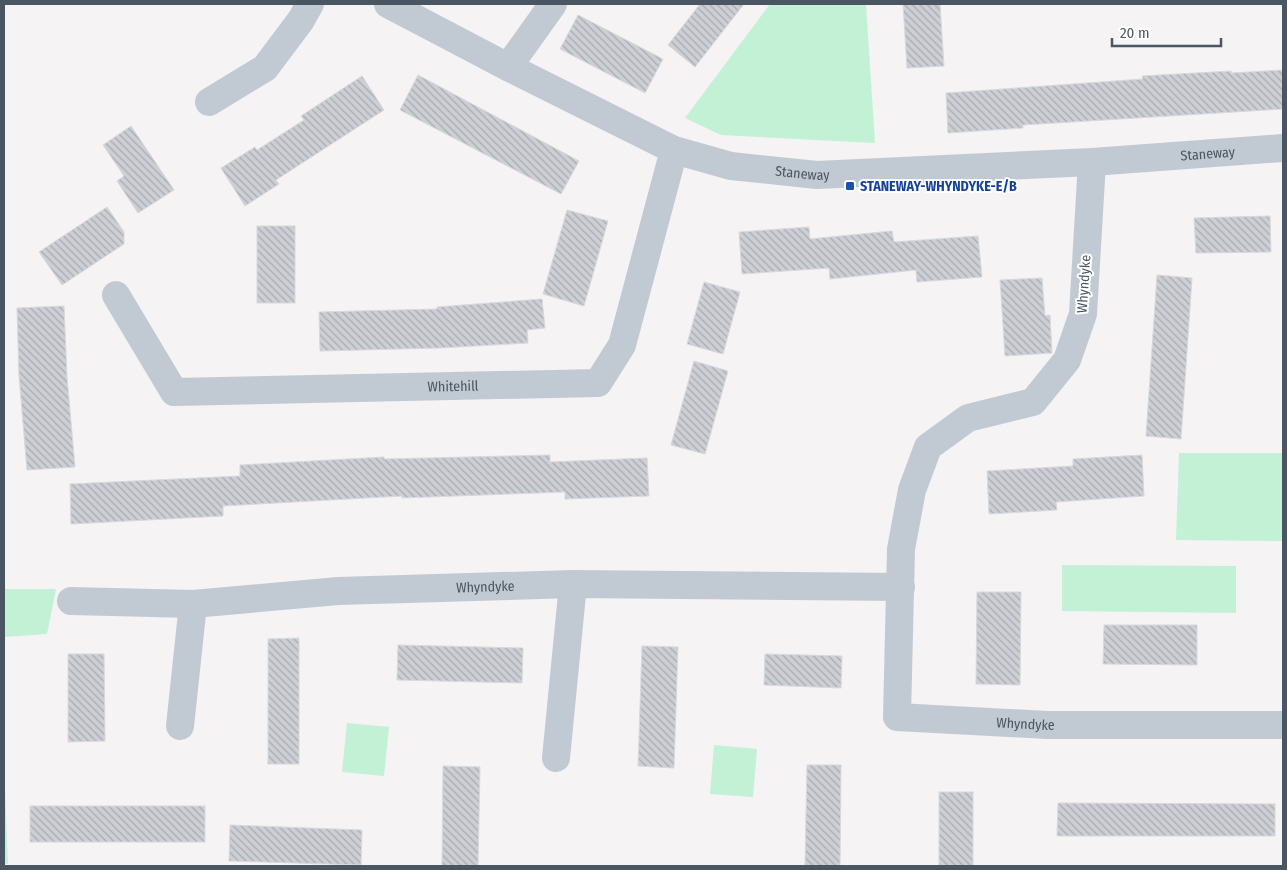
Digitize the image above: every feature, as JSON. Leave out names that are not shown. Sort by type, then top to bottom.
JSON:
[{"type":"street","points":[[209,102],[264,68],[302,20],[310,4]]},
{"type":"street","name":"Staneway","points":[[388,4],[508,67],[674,150],[731,166],[817,175],[1092,162],[1283,148]]},
{"type":"street","points":[[508,67],[553,4]]},
{"type":"street","name":"Whitehill","points":[[116,295],[174,392],[598,383],[622,345],[674,150]]},
{"type":"street","name":"Whyndyke","points":[[1092,162],[1083,314],[1067,360],[1034,402],[968,418],[928,447],[910,500],[901,549],[897,717],[1047,725],[1283,725]]},
{"type":"street","points":[[556,758],[572,584]]},
{"type":"street","name":"Whyndyke","points":[[71,601],[192,604],[338,591],[572,584],[900,587]]},
{"type":"street","points":[[180,726],[192,604]]},
{"type":"green space","points":[[770,4],[866,4],[875,143],[721,135],[685,118]]},
{"type":"green space","points":[[1179,453],[1283,453],[1283,541],[1176,540]]},
{"type":"green space","points":[[1062,565],[1236,566],[1236,613],[1062,611]]},
{"type":"green space","points":[[4,589],[56,589],[47,634],[4,637]]},
{"type":"green space","points":[[347,723],[389,727],[384,776],[342,772]]},
{"type":"green space","points":[[714,745],[757,749],[753,797],[710,794]]},
{"type":"green space","points":[[4,763],[8,864],[4,863]]},
{"type":"building","points":[[700,4],[744,4],[695,67],[668,45]]},
{"type":"building","points":[[903,4],[940,4],[944,66],[907,68]]},
{"type":"building","points":[[578,15],[663,59],[645,93],[560,49]]},
{"type":"building","points":[[1283,70],[1283,109],[1023,125],[1023,128],[948,133],[946,93],[1143,79],[1142,76]]},
{"type":"building","points":[[418,75],[579,161],[561,194],[400,110]]},
{"type":"building","points":[[362,76],[384,110],[276,180],[279,184],[245,206],[221,168],[255,147],[257,150],[304,120],[301,116]]},
{"type":"building","points":[[131,126],[174,190],[138,213],[117,181],[124,176],[103,145]]},
{"type":"building","points":[[107,207],[124,232],[124,244],[62,285],[39,252]]},
{"type":"building","points":[[567,210],[608,221],[584,306],[543,294]]},
{"type":"building","points":[[1270,216],[1271,252],[1196,253],[1194,218]]},
{"type":"building","points":[[257,226],[295,226],[295,303],[257,303]]},
{"type":"building","points":[[809,227],[810,239],[892,231],[894,242],[978,236],[982,277],[917,282],[916,270],[830,279],[829,268],[742,274],[739,232]]},
{"type":"building","points":[[1157,275],[1192,278],[1181,439],[1146,436]]},
{"type":"building","points":[[1042,278],[1045,316],[1050,315],[1052,353],[1005,356],[1000,280]]},
{"type":"building","points":[[704,282],[740,292],[723,354],[687,344]]},
{"type":"building","points":[[542,299],[545,328],[527,330],[528,343],[440,348],[320,351],[319,312],[437,309],[437,307]]},
{"type":"building","points":[[64,306],[67,377],[75,467],[27,470],[19,376],[17,308]]},
{"type":"building","points":[[694,361],[728,371],[705,454],[671,445]]},
{"type":"building","points":[[550,455],[550,462],[647,458],[649,496],[565,499],[565,492],[402,498],[402,496],[223,506],[223,516],[71,524],[70,484],[240,476],[240,465],[384,457],[384,459]]},
{"type":"building","points":[[1142,455],[1144,496],[1056,502],[1057,510],[989,514],[987,471],[1073,466],[1073,459]]},
{"type":"building","points":[[977,592],[1021,592],[1020,685],[976,684]]},
{"type":"building","points":[[1104,625],[1197,625],[1197,665],[1103,664]]},
{"type":"building","points":[[299,638],[299,764],[268,764],[268,639]]},
{"type":"building","points":[[398,645],[523,648],[522,683],[397,680]]},
{"type":"building","points":[[642,646],[678,647],[674,768],[638,766]]},
{"type":"building","points":[[68,654],[104,654],[105,741],[68,742]]},
{"type":"building","points":[[765,654],[842,656],[841,688],[764,685]]},
{"type":"building","points":[[807,765],[841,765],[840,866],[805,866]]},
{"type":"building","points":[[443,766],[480,767],[478,866],[442,866]]},
{"type":"building","points":[[939,792],[973,792],[973,866],[939,866]]},
{"type":"building","points":[[1058,803],[1275,804],[1275,836],[1057,836]]},
{"type":"building","points":[[30,806],[205,806],[205,842],[30,842]]},
{"type":"building","points":[[230,825],[362,830],[361,865],[229,861]]},
{"type":"place","name":"STANEWAY-WHYNDYKE-E/B","points":[[850,186]]}]
